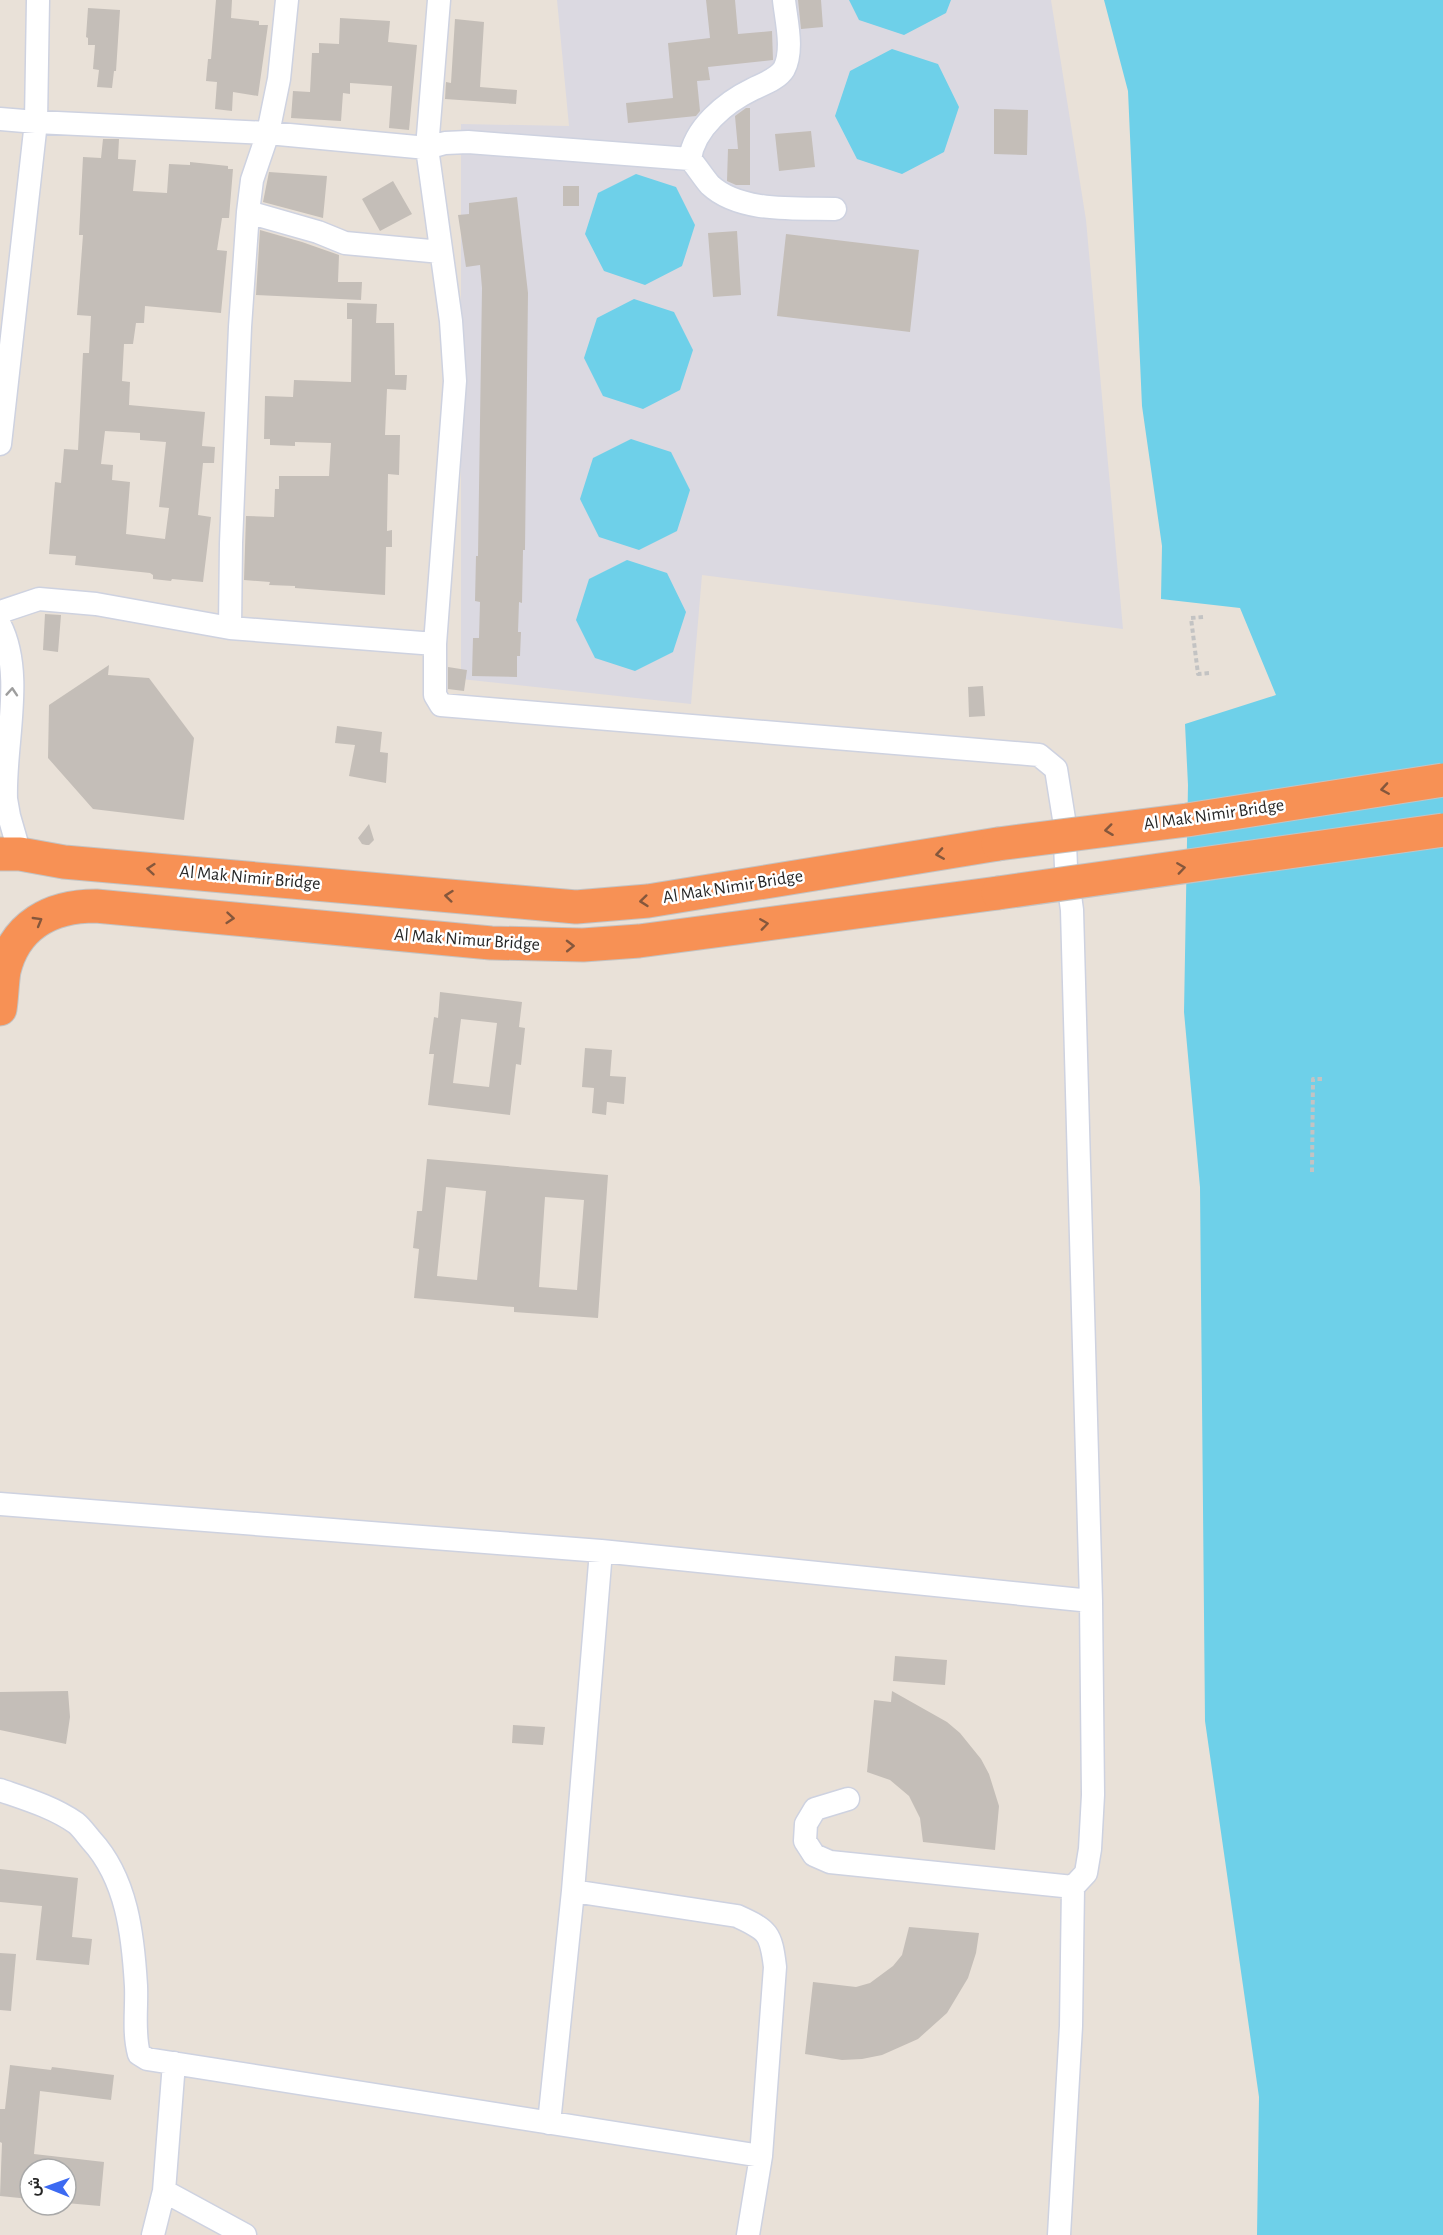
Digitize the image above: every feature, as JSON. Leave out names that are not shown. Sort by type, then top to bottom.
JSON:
[{"type":"highway","name":"Al Mak Nimir Bridge","points":[[10,854],[64,862],[576,907],[648,901],[998,844],[1187,820],[1443,780]]},
{"type":"highway","name":"Al Mak Nimur Bridge","points":[[0,1009],[6,955],[22,934],[30,925],[67,908],[82,906],[249,919],[446,940],[552,946],[639,941],[1443,831]]},
{"type":"street","points":[[0,444],[36,122],[38,0]]},
{"type":"street","points":[[230,628],[231,543],[240,327],[248,212],[252,180],[268,133],[279,79],[287,0]]},
{"type":"street","points":[[439,0],[427,148],[451,321],[455,381],[435,644],[435,695],[441,705],[1039,754],[1056,769],[1064,819],[1066,867],[1072,910],[1091,1601],[1093,1795],[1086,1873],[1073,1887],[1071,2026],[1059,2235]]},
{"type":"street","points":[[690,159],[692,146],[720,110],[750,90],[771,80],[783,70],[789,54],[784,0]]},
{"type":"street","points":[[0,119],[268,133],[427,148],[445,143],[468,142],[690,159],[711,185],[740,202],[779,208],[836,209]]},
{"type":"street","points":[[248,212],[318,232],[345,243],[441,252]]},
{"type":"street","points":[[0,612],[39,599],[96,604],[230,628],[435,644]]},
{"type":"street","points":[[0,625],[11,658],[13,679],[6,799],[12,830],[10,854]]},
{"type":"street","points":[[0,1504],[601,1551],[1091,1601]]},
{"type":"street","points":[[549,2123],[573,1891],[601,1551]]},
{"type":"street","points":[[0,1790],[44,1805],[77,1824],[103,1853],[123,1896],[134,1946],[136,2045],[139,2054],[147,2059],[762,2156]]},
{"type":"street","points":[[848,1799],[815,1809],[806,1824],[805,1841],[814,1855],[830,1862],[1073,1887]]},
{"type":"street","points":[[573,1891],[737,1916],[760,1926],[772,1941],[775,1967],[762,2156],[748,2235]]},
{"type":"street","points":[[153,2235],[164,2191],[174,2063]]},
{"type":"street","points":[[164,2191],[245,2235]]},
{"type":"path","points":[[1203,617],[1191,618],[1198,674],[1210,673]]},
{"type":"path","points":[[1312,1172],[1313,1079],[1325,1079]]},
{"type":"shaded area","points":[[557,0],[1051,0],[1086,220],[1123,629],[702,575],[691,704],[461,679],[461,124],[569,126]]},
{"type":"water","points":[[849,0],[951,0],[946,13],[904,35],[859,20]]},
{"type":"water","points":[[1104,0],[1443,0],[1443,2235],[1257,2235],[1259,2097],[1205,1721],[1200,1187],[1184,1012],[1188,785],[1185,724],[1276,695],[1240,608],[1161,599],[1162,546],[1142,406],[1128,91]]},
{"type":"water","points":[[892,49],[938,64],[959,107],[944,152],[902,174],[857,159],[835,116],[850,71]]},
{"type":"water","points":[[636,174],[676,187],[695,225],[682,266],[645,285],[604,271],[585,234],[598,193]]},
{"type":"water","points":[[634,299],[674,312],[693,350],[680,390],[643,409],[603,396],[584,358],[597,318]]},
{"type":"water","points":[[631,439],[671,452],[690,490],[677,531],[639,550],[599,537],[580,499],[593,458]]},
{"type":"water","points":[[627,560],[667,573],[686,612],[673,652],[635,671],[595,658],[576,620],[589,579]]},
{"type":"building","points":[[216,0],[232,0],[231,18],[259,21],[259,25],[268,25],[258,96],[233,92],[232,111],[215,109],[217,82],[206,81],[208,59],[211,59]]},
{"type":"building","points":[[706,0],[735,0],[738,34],[772,31],[773,60],[708,67],[710,80],[697,81],[700,111],[696,116],[628,123],[626,103],[673,98],[668,43],[710,38]]},
{"type":"building","points":[[798,0],[821,0],[823,27],[801,29]]},
{"type":"building","points":[[88,8],[120,10],[116,71],[114,71],[112,88],[97,87],[99,70],[93,69],[95,45],[88,45],[86,37]]},
{"type":"building","points":[[340,18],[390,21],[388,42],[417,45],[409,130],[389,128],[392,86],[350,83],[350,94],[343,93],[341,121],[291,118],[293,91],[310,92],[312,53],[319,53],[319,43],[339,44]]},
{"type":"building","points":[[455,19],[484,22],[480,87],[517,90],[516,104],[445,99],[446,82],[451,83]]},
{"type":"building","points":[[746,108],[750,108],[750,185],[736,185],[727,181],[728,149],[738,149],[735,116]]},
{"type":"building","points":[[994,109],[1028,110],[1027,155],[994,154]]},
{"type":"building","points":[[811,131],[815,167],[779,171],[775,134]]},
{"type":"building","points":[[103,139],[119,139],[118,159],[136,160],[133,191],[167,193],[169,164],[190,165],[190,162],[228,166],[228,169],[233,169],[229,218],[222,218],[217,250],[227,251],[221,313],[145,306],[144,323],[136,323],[133,344],[124,344],[122,381],[130,382],[129,405],[205,412],[202,446],[215,447],[214,463],[203,463],[198,515],[211,517],[203,582],[153,579],[150,573],[75,565],[76,556],[49,554],[55,482],[61,483],[64,449],[78,450],[83,353],[89,353],[91,316],[77,315],[83,235],[79,235],[83,157],[101,158]],"holes":[[[105,431],[140,433],[140,440],[166,442],[159,507],[169,508],[165,539],[126,534],[130,482],[112,480],[113,465],[101,464]]]},
{"type":"building","points":[[269,172],[327,176],[323,218],[263,202]]},
{"type":"building","points":[[393,181],[412,214],[380,231],[362,199]]},
{"type":"building","points":[[563,186],[579,186],[579,206],[563,206]]},
{"type":"building","points":[[517,197],[528,293],[525,550],[523,550],[522,603],[519,602],[520,656],[517,656],[517,677],[472,676],[473,638],[479,638],[480,602],[475,601],[476,556],[478,556],[482,288],[480,265],[466,267],[458,215],[469,214],[469,203]]},
{"type":"building","points":[[260,230],[339,255],[338,282],[362,282],[361,300],[256,295]]},
{"type":"building","points":[[737,231],[741,295],[713,297],[708,233]]},
{"type":"building","points":[[786,234],[919,250],[910,332],[777,316]]},
{"type":"building","points":[[347,303],[377,304],[376,323],[394,323],[395,375],[407,375],[406,390],[387,389],[385,435],[400,435],[399,475],[388,474],[387,531],[392,530],[392,547],[386,547],[385,595],[295,588],[295,586],[269,585],[270,582],[244,580],[246,516],[274,517],[275,489],[279,489],[279,476],[329,476],[331,443],[295,442],[295,446],[270,445],[270,439],[264,439],[265,396],[293,397],[294,380],[351,382],[352,319],[347,319]]},
{"type":"building","points":[[45,614],[61,615],[58,652],[43,650]]},
{"type":"building","points":[[109,665],[108,675],[149,678],[194,738],[184,820],[93,809],[48,758],[49,705]]},
{"type":"building","points":[[448,667],[467,670],[464,691],[448,689]]},
{"type":"building","points":[[983,686],[985,716],[969,717],[968,687]]},
{"type":"building","points":[[337,726],[382,732],[380,752],[388,753],[386,783],[349,776],[355,745],[335,743]]},
{"type":"building","points":[[369,824],[374,840],[366,845],[362,844],[358,838]]},
{"type":"building","points":[[440,992],[522,1002],[519,1027],[525,1028],[521,1065],[516,1064],[510,1115],[428,1105],[434,1054],[429,1054],[434,1017],[438,1018]],"holes":[[[461,1019],[497,1023],[489,1087],[453,1083]]]},
{"type":"building","points":[[585,1048],[612,1050],[610,1076],[626,1077],[624,1104],[607,1102],[606,1115],[592,1113],[594,1088],[582,1087]]},
{"type":"building","points":[[427,1159],[608,1175],[598,1318],[514,1312],[514,1307],[414,1298],[419,1249],[413,1248],[417,1211],[422,1211]],"holes":[[[446,1187],[486,1191],[477,1280],[437,1276]],[[545,1197],[584,1200],[577,1290],[539,1287]]]},
{"type":"building","points":[[895,1656],[947,1660],[945,1685],[893,1681]]},
{"type":"building","points":[[68,1691],[70,1717],[66,1744],[0,1730],[0,1692]]},
{"type":"building","points":[[892,1691],[947,1722],[960,1733],[981,1759],[989,1774],[999,1806],[995,1850],[923,1842],[920,1818],[909,1796],[890,1780],[867,1772],[874,1700],[891,1702]]},
{"type":"building","points":[[513,1725],[545,1727],[543,1745],[512,1743]]},
{"type":"building","points":[[0,1869],[78,1878],[72,1937],[92,1939],[89,1965],[36,1960],[42,1906],[0,1902]]},
{"type":"building","points":[[909,1927],[979,1933],[976,1953],[968,1978],[947,2013],[918,2039],[882,2055],[842,2060],[805,2054],[813,1982],[856,1987],[870,1983],[893,1966],[902,1955]]},
{"type":"building","points":[[0,1953],[16,1954],[11,2011],[0,2010]]},
{"type":"building","points":[[10,2065],[51,2070],[52,2067],[114,2075],[111,2100],[40,2091],[34,2154],[60,2157],[18,2157],[18,2198],[0,2196],[2,2143],[0,2142],[0,2109],[5,2109]]},
{"type":"building","points":[[78,2159],[104,2162],[100,2206],[78,2204]]}]
